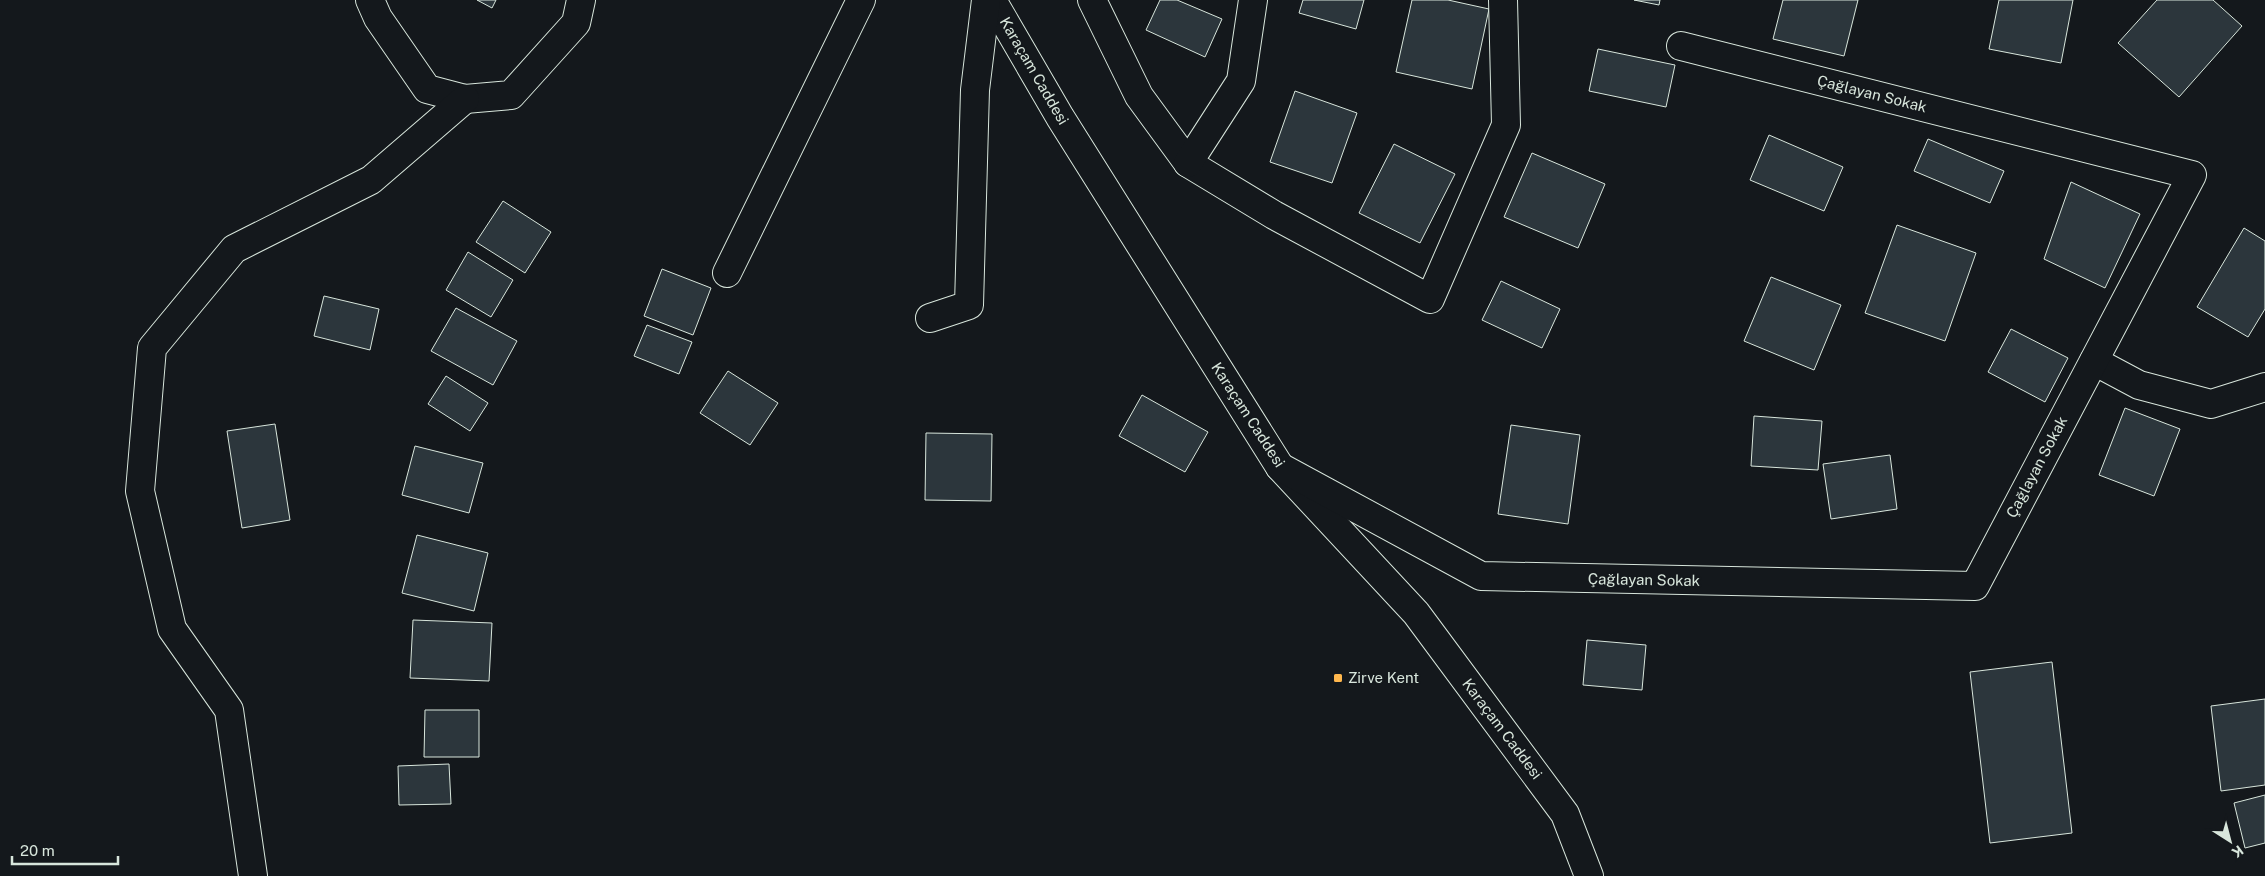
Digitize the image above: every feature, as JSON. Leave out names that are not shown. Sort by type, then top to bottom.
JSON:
[{"type":"street","points":[[370,0],[378,18],[427,89],[465,99],[511,95],[576,23],[582,0]]},
{"type":"street","points":[[728,273],[861,0]]},
{"type":"street","points":[[930,318],[969,304],[974,90],[986,0]]},
{"type":"street","name":"Karaçam Caddesi","points":[[992,0],[1065,125],[1280,466],[1416,613],[1565,814],[1589,876]]},
{"type":"street","points":[[1092,0],[1140,96],[1188,162],[1274,214],[1430,299],[1506,125],[1503,0]]},
{"type":"street","points":[[1188,162],[1241,80],[1253,0]]},
{"type":"street","name":"Çağlayan Sokak","points":[[1280,466],[1481,576],[1975,586],[2192,175],[1681,46]]},
{"type":"street","points":[[252,876],[229,710],[172,629],[140,491],[152,348],[234,249],[370,180],[465,99]]},
{"type":"street","points":[[2094,361],[2139,385],[2211,404],[2265,387]]},
{"type":"building","points":[[477,0],[496,0],[492,8]]},
{"type":"building","points":[[1160,0],[1177,0],[1222,19],[1205,57],[1146,30]]},
{"type":"building","points":[[1303,0],[1364,0],[1356,29],[1299,13]]},
{"type":"building","points":[[1412,0],[1448,0],[1489,9],[1472,89],[1396,72]]},
{"type":"building","points":[[1634,0],[1660,0],[1659,5]]},
{"type":"building","points":[[1783,0],[1858,0],[1844,56],[1773,39]]},
{"type":"building","points":[[1999,0],[2073,0],[2061,63],[1989,49]]},
{"type":"building","points":[[2157,0],[2213,0],[2242,26],[2179,97],[2118,43]]},
{"type":"building","points":[[1598,49],[1675,65],[1666,107],[1589,91]]},
{"type":"building","points":[[1295,91],[1357,113],[1332,183],[1270,162]]},
{"type":"building","points":[[1769,135],[1843,167],[1824,211],[1750,180]]},
{"type":"building","points":[[1928,139],[2004,171],[1990,203],[1914,171]]},
{"type":"building","points":[[1394,144],[1455,174],[1420,243],[1359,213]]},
{"type":"building","points":[[1532,153],[1605,184],[1578,248],[1504,217]]},
{"type":"building","points":[[2071,182],[2140,214],[2105,288],[2044,259]]},
{"type":"building","points":[[503,201],[551,232],[525,273],[476,242]]},
{"type":"building","points":[[1897,225],[1976,253],[1945,341],[1865,313]]},
{"type":"building","points":[[2244,228],[2265,241],[2265,309],[2248,337],[2197,307]]},
{"type":"building","points":[[468,252],[513,280],[491,317],[446,290]]},
{"type":"building","points":[[662,269],[711,288],[693,335],[644,316]]},
{"type":"building","points":[[1771,277],[1841,305],[1814,370],[1744,341]]},
{"type":"building","points":[[1501,281],[1560,309],[1542,348],[1482,320]]},
{"type":"building","points":[[324,296],[379,309],[370,350],[314,336]]},
{"type":"building","points":[[456,308],[517,341],[493,385],[431,351]]},
{"type":"building","points":[[647,325],[692,342],[679,374],[634,356]]},
{"type":"building","points":[[2011,329],[2068,358],[2045,402],[1988,372]]},
{"type":"building","points":[[728,371],[778,403],[750,445],[700,413]]},
{"type":"building","points":[[446,376],[488,403],[470,431],[428,404]]},
{"type":"building","points":[[1142,395],[1208,432],[1185,472],[1119,436]]},
{"type":"building","points":[[2125,408],[2180,429],[2154,496],[2099,475]]},
{"type":"building","points":[[1754,416],[1822,421],[1818,470],[1751,466]]},
{"type":"building","points":[[275,424],[290,520],[242,528],[227,431]]},
{"type":"building","points":[[1511,425],[1580,435],[1568,524],[1498,514]]},
{"type":"building","points":[[926,433],[992,434],[991,501],[925,500]]},
{"type":"building","points":[[415,446],[483,463],[469,513],[402,495]]},
{"type":"building","points":[[1890,455],[1897,509],[1831,519],[1823,464]]},
{"type":"building","points":[[417,535],[488,553],[474,611],[402,593]]},
{"type":"building","points":[[413,620],[492,623],[489,681],[410,678]]},
{"type":"building","points":[[1587,640],[1646,645],[1642,690],[1583,685]]},
{"type":"building","points":[[2052,662],[2072,833],[1990,843],[1970,672]]},
{"type":"building","points":[[2265,699],[2265,785],[2221,791],[2211,706]]},
{"type":"building","points":[[425,710],[479,710],[479,757],[424,757]]},
{"type":"building","points":[[449,764],[451,804],[399,805],[398,766]]},
{"type":"building","points":[[2265,795],[2265,843],[2245,848],[2234,803]]},
{"type":"place","name":"Zirve Kent","points":[[1338,678]]}]
